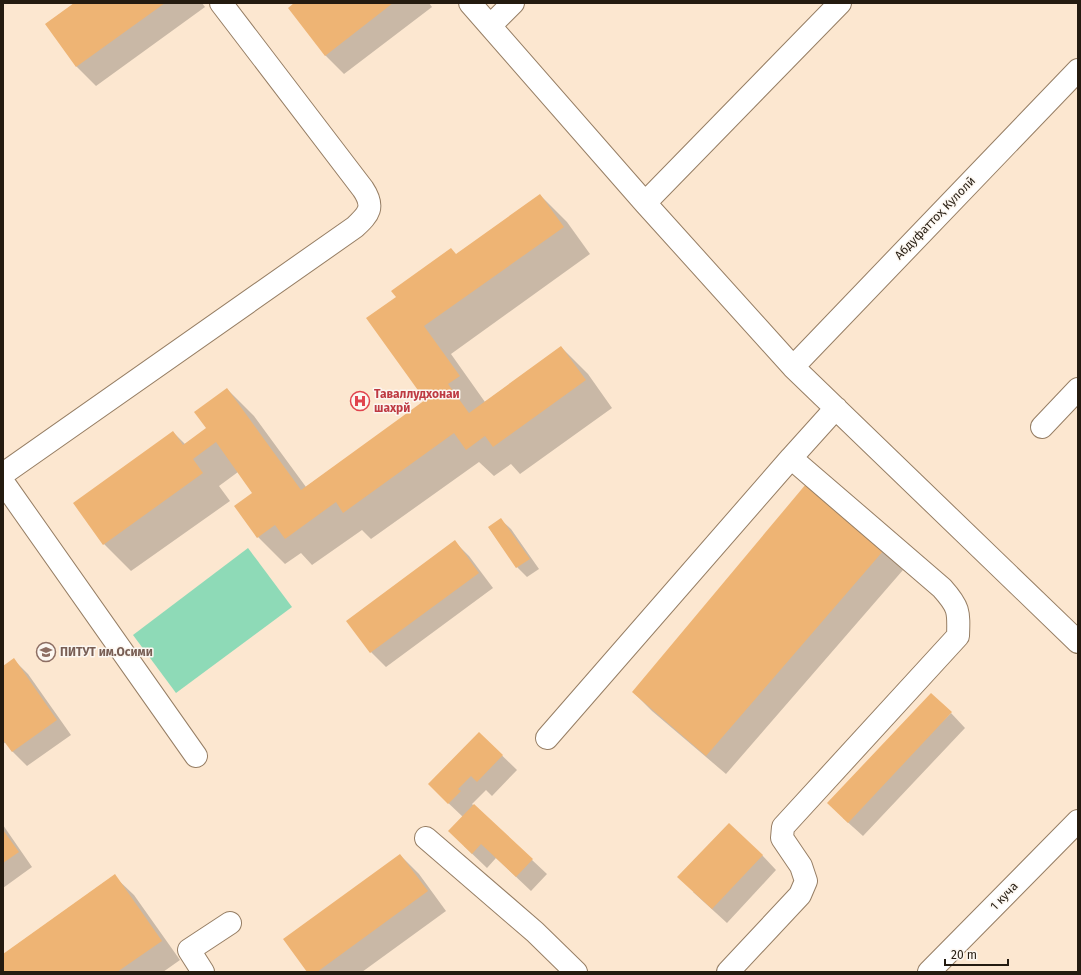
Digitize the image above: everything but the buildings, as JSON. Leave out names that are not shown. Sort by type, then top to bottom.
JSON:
[{"type":"street","points":[[3,474],[355,228],[366,217],[370,207],[369,198],[363,189],[222,3]]},
{"type":"street","points":[[470,3],[793,367],[1078,642]]},
{"type":"street","points":[[490,26],[513,3]]},
{"type":"street","points":[[646,203],[840,3]]},
{"type":"street","name":"Абдуфаттоҳ Кулолӣ","points":[[793,367],[1078,70]]},
{"type":"street","points":[[1042,426],[1078,389]]},
{"type":"street","points":[[547,738],[836,408]]},
{"type":"street","points":[[728,972],[800,895],[806,881],[801,866],[782,838],[783,827],[958,636],[959,615],[953,601],[942,588],[791,458]]},
{"type":"street","points":[[3,482],[196,756]]},
{"type":"street","name":"1 куча","points":[[929,972],[1078,820]]},
{"type":"street","points":[[426,838],[535,932],[576,972]]},
{"type":"street","points":[[203,972],[189,950],[230,923]]},
{"type":"green space","points":[[248,548],[292,607],[176,693],[133,635]]},
{"type":"place","name":"Таваллудхонаи шахрй","points":[[360,401]]},
{"type":"place","name":"ПИТУТ им.Осими","points":[[46,652]]}]
